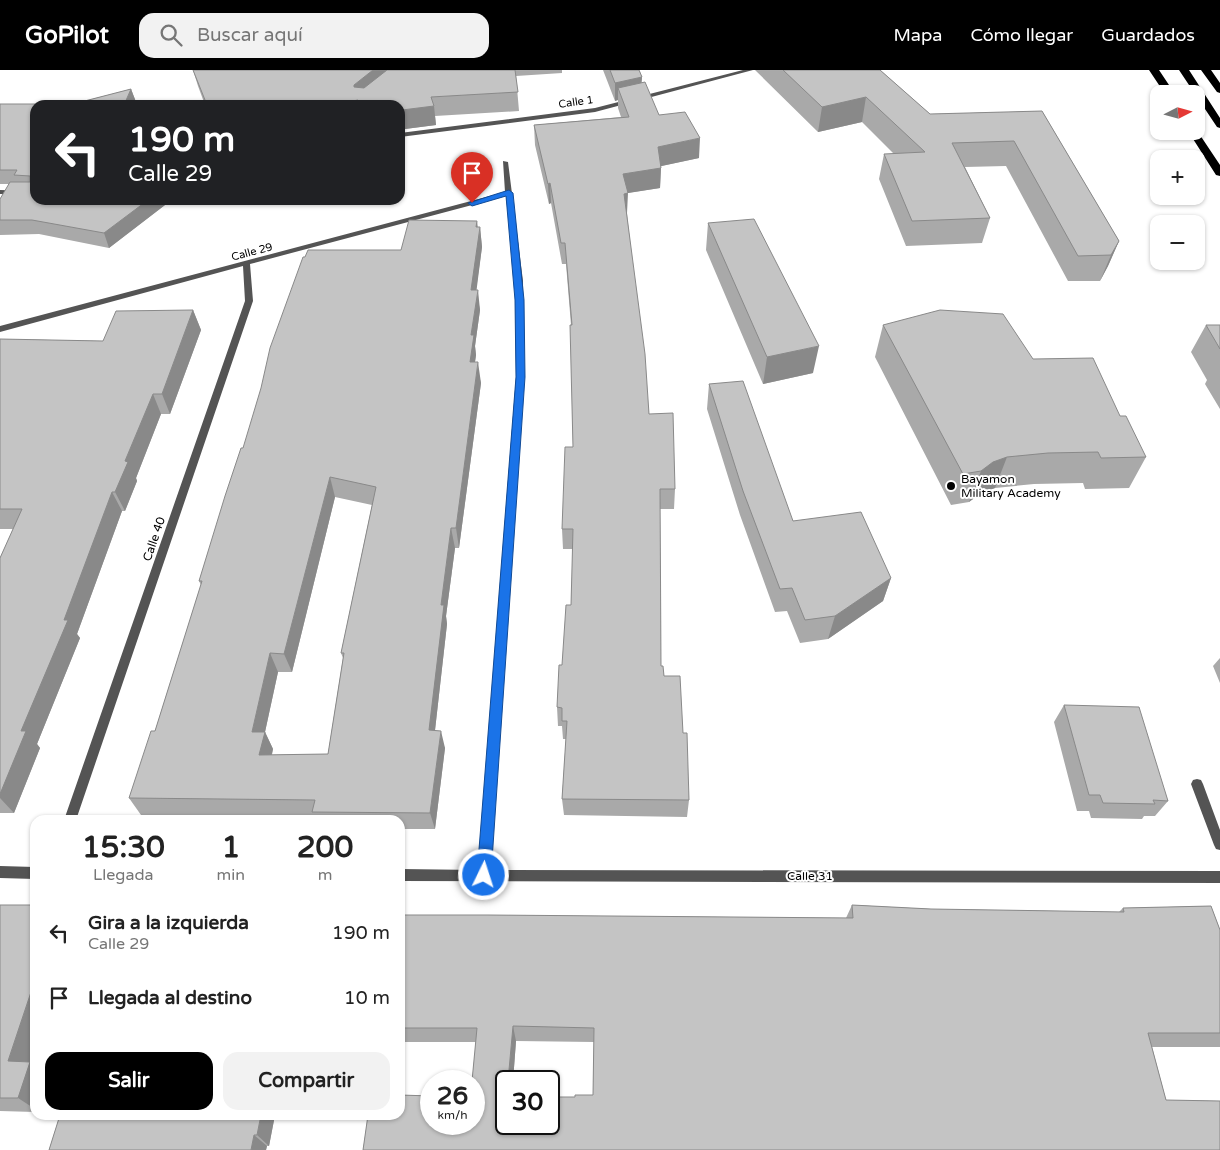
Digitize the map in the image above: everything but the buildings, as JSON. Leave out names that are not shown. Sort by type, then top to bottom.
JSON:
[{"type":"highway","points":[[1154,70],[1164,85]]},
{"type":"highway","points":[[1184,70],[1220,125]]},
{"type":"highway","points":[[1206,70],[1220,90]]},
{"type":"highway","points":[[1200,140],[1220,173]]},
{"type":"street","name":"Calle 1","points":[[405,134],[595,110],[750,70]]},
{"type":"street","points":[[484,875],[520,377],[519,281],[505,162]]},
{"type":"street","points":[[0,192],[30,194]]},
{"type":"street","name":"Calle 29","points":[[0,330],[509,193]]},
{"type":"street","name":"Calle 40","points":[[72,815],[249,301],[246,265]]},
{"type":"street","points":[[1197,784],[1220,845]]},
{"type":"street","points":[[0,872],[30,872]]},
{"type":"street","name":"Calle 31","points":[[405,875],[1220,877]]},
{"type":"place","name":"Bayamon Military Academy","points":[[951,486]]},
{"type":"route","points":[[472,203],[509,193],[519,281],[520,377],[484,875]]}]
